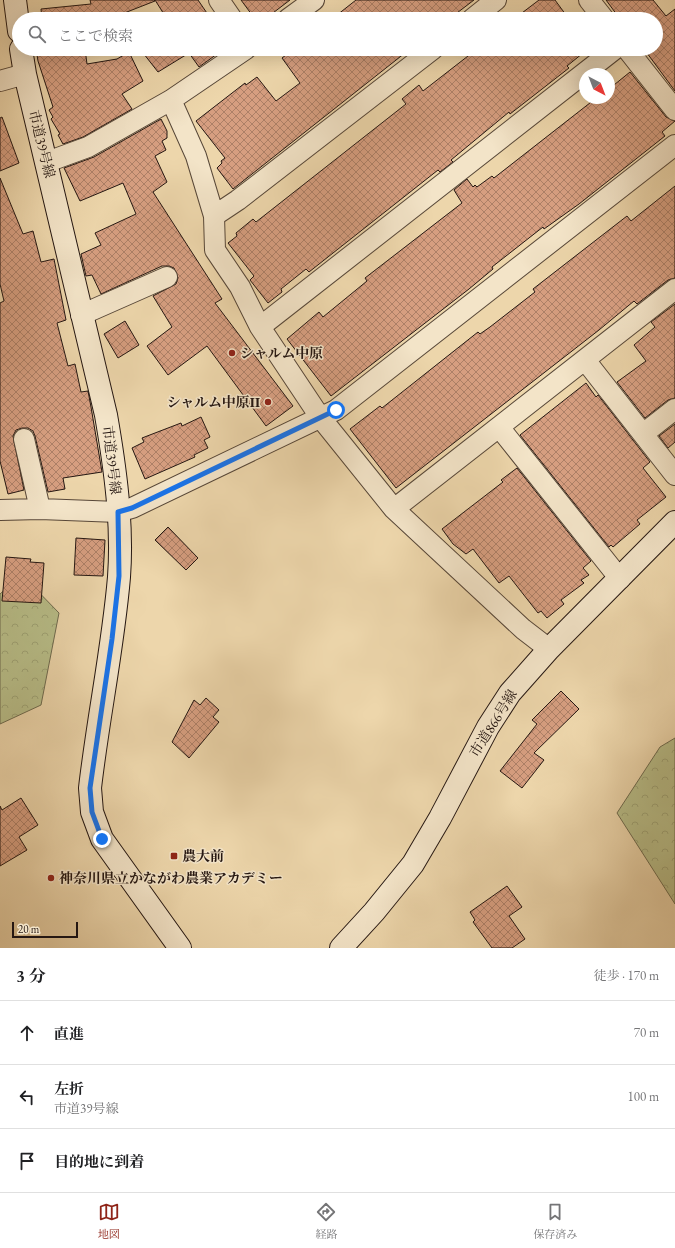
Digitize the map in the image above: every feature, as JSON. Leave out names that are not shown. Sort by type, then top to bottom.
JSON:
[{"type":"street","points":[[15,0],[17,12]]},
{"type":"street","points":[[219,0],[227,12]]},
{"type":"street","points":[[298,12],[314,0]]},
{"type":"street","points":[[481,12],[496,0]]},
{"type":"street","points":[[589,0],[598,12]]},
{"type":"street","name":"市道39号線","points":[[22,56],[81,314],[106,414],[115,468],[118,512],[119,576],[112,639],[91,776],[90,788],[92,812],[102,839],[180,948]]},
{"type":"street","points":[[47,162],[88,147],[171,100],[236,56]]},
{"type":"street","points":[[214,216],[238,200],[424,56]]},
{"type":"street","points":[[260,327],[606,56]]},
{"type":"street","points":[[633,56],[675,110]]},
{"type":"street","points":[[0,81],[25,74]]},
{"type":"street","points":[[171,100],[196,156],[214,216],[215,250],[240,287],[260,327],[320,417],[394,509],[523,628],[549,649]]},
{"type":"street","points":[[0,510],[40,509],[118,512],[132,508],[336,410],[675,145]]},
{"type":"street","points":[[81,314],[167,276]]},
{"type":"street","points":[[394,509],[675,289]]},
{"type":"street","points":[[585,360],[675,475]]},
{"type":"street","points":[[643,434],[675,409]]},
{"type":"street","points":[[499,427],[620,579]]},
{"type":"street","points":[[24,439],[40,509]]},
{"type":"street","name":"市道866号線","points":[[341,948],[374,912],[413,864],[440,818],[488,727],[510,693],[549,649],[675,522]]},
{"type":"green space","points":[[25,578],[59,613],[41,705],[0,724],[0,594],[10,585]]},
{"type":"green space","points":[[675,738],[675,904],[617,813],[660,747]]},
{"type":"building","points":[[90,0],[155,1],[127,12],[41,12],[41,9],[91,4]]},
{"type":"building","points":[[155,0],[198,0],[206,12],[163,12]]},
{"type":"building","points":[[241,0],[290,0],[274,12],[250,12]]},
{"type":"building","points":[[356,0],[474,0],[458,12],[341,12]]},
{"type":"building","points":[[539,0],[555,0],[564,12],[523,12]]},
{"type":"building","points":[[606,0],[653,0],[663,12],[615,12]]},
{"type":"building","points":[[675,9],[675,91],[649,56],[663,56],[663,12],[666,16]]},
{"type":"building","points":[[37,56],[86,56],[87,64],[117,59],[122,56],[131,56],[143,81],[122,94],[132,109],[83,137],[63,144],[58,135],[60,134],[51,119],[53,117],[49,110],[53,107]]},
{"type":"building","points":[[145,56],[184,56],[158,72]]},
{"type":"building","points":[[191,56],[214,56],[199,67]]},
{"type":"building","points":[[285,56],[401,56],[233,189],[217,168],[222,163],[221,161],[225,158],[196,121],[245,83],[246,85],[257,77],[276,101],[300,83],[282,58]]},
{"type":"building","points":[[468,56],[579,56],[567,66],[569,68],[510,114],[509,112],[451,160],[453,162],[440,172],[438,170],[309,272],[306,269],[281,289],[282,292],[268,303],[250,280],[254,276],[228,243],[237,236],[236,233],[253,219],[256,222],[406,104],[402,99],[419,85],[423,91]]},
{"type":"building","points":[[630,72],[666,117],[675,121],[662,132],[665,136],[579,204],[544,229],[543,227],[492,267],[493,269],[469,289],[331,396],[287,339],[319,312],[323,317],[367,281],[365,278],[462,203],[454,190],[467,179],[473,187],[475,185],[477,187],[492,176],[494,178],[589,104],[615,104],[615,84]]},
{"type":"building","points":[[2,117],[19,163],[0,171],[0,118]]},
{"type":"building","points":[[161,119],[167,131],[167,138],[162,141],[166,150],[155,156],[167,182],[153,192],[222,299],[215,303],[293,406],[266,426],[207,346],[168,375],[147,346],[172,327],[153,296],[176,284],[178,278],[174,268],[162,266],[101,294],[92,275],[86,276],[81,254],[101,245],[95,233],[136,214],[123,183],[80,201],[64,168],[94,157]]},
{"type":"building","points":[[0,178],[23,234],[33,231],[41,262],[54,259],[66,320],[57,323],[68,366],[75,364],[81,392],[88,391],[102,472],[63,478],[65,489],[48,492],[35,436],[33,431],[28,428],[16,430],[13,436],[24,490],[8,494],[0,461],[0,303],[4,301],[0,284]]},
{"type":"building","points":[[675,186],[675,278],[668,280],[637,304],[634,301],[396,488],[350,429],[380,406],[382,408],[478,332],[480,334],[490,327],[535,292],[533,289],[627,216],[631,221]]},
{"type":"building","points":[[675,304],[675,398],[668,400],[645,418],[617,382],[646,361],[634,345],[655,327],[651,322]]},
{"type":"building","points":[[125,321],[139,345],[118,358],[104,334]]},
{"type":"building","points":[[586,383],[596,397],[598,395],[650,462],[643,468],[666,497],[637,520],[640,524],[613,547],[611,545],[609,547],[520,435]]},
{"type":"building","points":[[201,417],[210,437],[204,440],[208,448],[194,455],[195,457],[145,479],[132,448],[144,442],[142,438],[181,423],[182,426]]},
{"type":"building","points":[[675,424],[675,442],[668,448],[659,436]]},
{"type":"building","points":[[517,468],[591,561],[583,568],[589,575],[581,580],[584,583],[561,600],[564,604],[547,618],[541,611],[538,613],[509,576],[499,583],[473,549],[466,554],[453,544],[442,529],[503,482],[501,480]]},
{"type":"building","points":[[168,527],[198,558],[186,570],[155,540]]},
{"type":"building","points":[[76,538],[105,540],[103,576],[74,575]]},
{"type":"building","points":[[6,557],[31,559],[30,562],[44,563],[41,603],[2,601]]},
{"type":"building","points":[[561,691],[579,709],[534,753],[544,760],[522,788],[500,771],[537,724],[532,720]]},
{"type":"building","points":[[206,698],[219,710],[213,717],[219,722],[189,758],[172,742],[194,700],[200,705]]},
{"type":"building","points":[[21,798],[38,825],[19,837],[27,850],[0,866],[0,806],[2,810]]},
{"type":"building","points":[[507,886],[522,907],[509,916],[525,939],[512,948],[492,948],[473,922],[475,920],[470,912]]},
{"type":"place","name":"シャルム中原","points":[[232,353]]},
{"type":"place","name":"シャルム中原II","points":[[268,402]]},
{"type":"place","name":"農大前","points":[[174,856]]},
{"type":"place","name":"神奈川県立かながわ農業アカデミー","points":[[51,878]]},
{"type":"route","points":[[102,839],[92,812],[90,788],[112,639],[119,576],[118,512],[132,508],[302,425],[336,410]]}]
